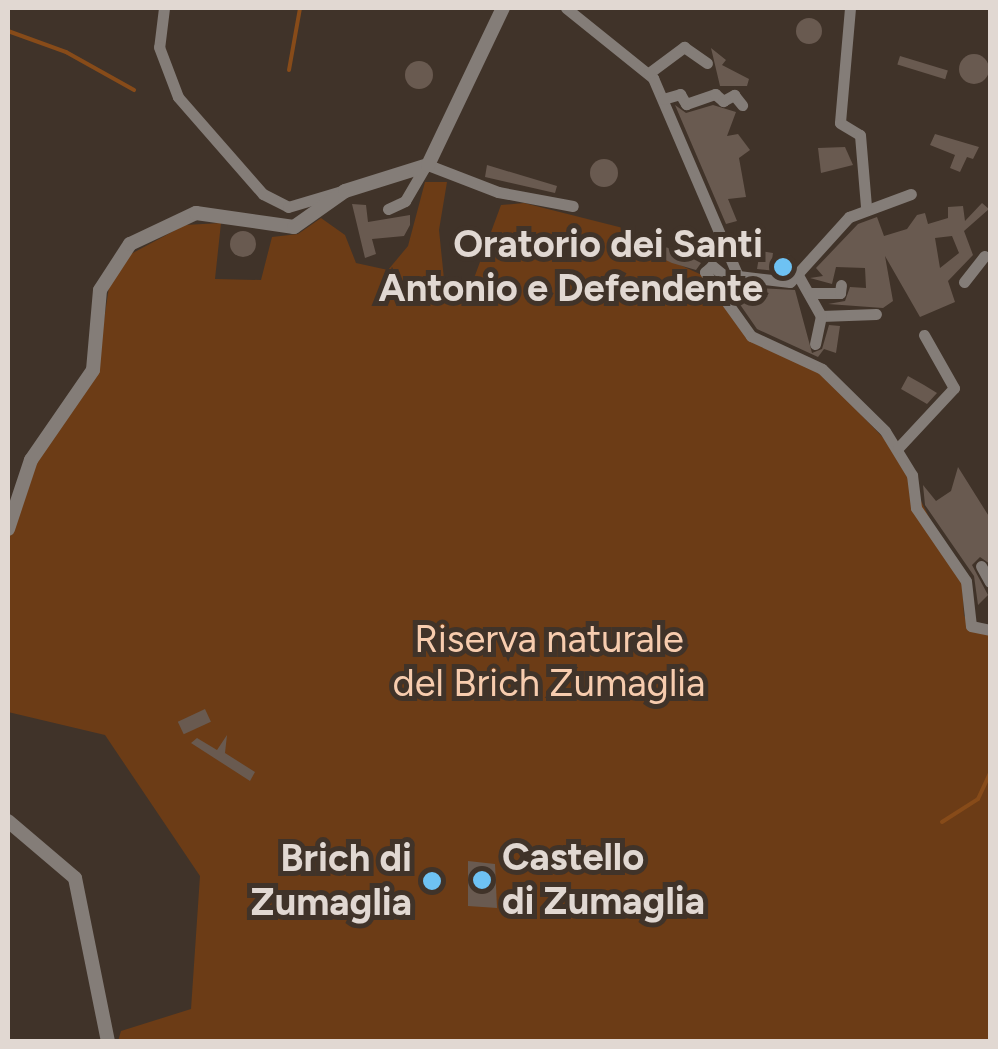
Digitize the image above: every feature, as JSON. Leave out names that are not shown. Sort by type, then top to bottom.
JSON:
[{"type":"street","points":[[164,8],[160,47],[178,97],[262,194],[288,207],[427,165],[498,192],[573,206]]},
{"type":"street","points":[[388,209],[405,202],[427,165],[503,8]]},
{"type":"street","points":[[566,8],[649,73],[697,167],[730,267],[754,279]]},
{"type":"street","points":[[850,8],[840,123],[860,135],[866,206]]},
{"type":"street","points":[[649,73],[684,47],[706,63]]},
{"type":"street","points":[[663,99],[680,94],[686,104],[715,94],[742,105]]},
{"type":"street","points":[[8,529],[31,460],[93,370],[100,290],[130,244],[196,213],[294,226],[347,191]]},
{"type":"street","points":[[912,194],[866,206],[798,277],[732,282],[712,266],[705,272],[751,336],[822,369],[898,448],[916,508],[966,581],[970,626],[990,629]]},
{"type":"street","points":[[964,282],[984,256]]},
{"type":"street","points":[[798,277],[822,316],[815,344]]},
{"type":"street","points":[[810,294],[840,293],[840,284]]},
{"type":"street","points":[[822,316],[876,314]]},
{"type":"street","points":[[898,448],[940,410],[955,384],[924,335]]},
{"type":"street","points":[[980,566],[990,582]]},
{"type":"street","points":[[8,820],[75,878],[108,1042]]},
{"type":"green space","name":"Riserva naturale del Brich Zumaglia","points":[[425,182],[447,182],[439,230],[444,279],[470,289],[501,205],[524,203],[623,228],[652,252],[704,276],[746,337],[820,372],[896,451],[962,583],[964,616],[990,636],[990,1041],[118,1041],[121,1031],[191,1009],[200,876],[105,735],[8,712],[8,538],[35,460],[96,374],[110,280],[129,255],[185,225],[221,223],[215,279],[261,280],[272,237],[298,234],[321,218],[345,235],[356,263],[388,270],[408,246]]},
{"type":"building","points":[[809,18],[818,22],[822,31],[818,40],[809,44],[800,40],[796,31],[800,22]]},
{"type":"building","points":[[711,48],[726,60],[722,65],[749,79],[747,86],[720,86]]},
{"type":"building","points":[[974,54],[985,58],[989,69],[985,80],[974,84],[963,80],[959,69],[963,58]]},
{"type":"building","points":[[900,56],[948,71],[945,79],[897,65]]},
{"type":"building","points":[[419,61],[429,65],[433,75],[429,85],[419,89],[409,85],[405,75],[409,65]]},
{"type":"building","points":[[675,105],[686,113],[713,105],[736,112],[727,136],[738,134],[750,150],[739,158],[746,197],[728,199],[737,221],[726,224]]},
{"type":"building","points":[[935,134],[979,147],[973,159],[967,157],[960,172],[950,168],[955,155],[930,145]]},
{"type":"building","points":[[845,147],[853,165],[821,173],[818,148]]},
{"type":"building","points":[[604,159],[614,163],[618,173],[614,183],[604,187],[594,183],[590,173],[594,163]]},
{"type":"building","points":[[487,165],[557,186],[555,193],[485,177]]},
{"type":"building","points":[[982,203],[989,209],[964,231],[973,255],[948,281],[955,302],[920,317],[885,256],[893,301],[883,308],[828,304],[845,301],[850,287],[866,288],[865,268],[836,267],[832,284],[810,278],[823,276],[816,268],[858,224],[877,217],[884,236],[907,229],[917,215],[925,213],[928,224],[948,218],[948,207],[963,206],[965,221]],"holes":[[[952,236],[959,253],[940,268],[935,238]]]},
{"type":"building","points":[[352,204],[366,205],[368,222],[410,215],[410,225],[404,236],[372,239],[376,254],[365,258]]},
{"type":"building","points":[[243,231],[252,235],[256,244],[252,253],[243,257],[234,253],[230,244],[234,235]]},
{"type":"building","points":[[642,241],[676,250],[701,263],[696,270],[672,263],[640,248]]},
{"type":"building","points":[[760,251],[773,253],[772,260],[789,254],[793,265],[786,272],[757,269]]},
{"type":"building","points":[[757,288],[795,290],[812,353],[822,349],[829,325],[840,326],[836,353],[824,349],[818,357],[757,329],[739,303],[756,296]]},
{"type":"building","points":[[908,376],[937,393],[927,404],[901,389]]},
{"type":"building","points":[[958,467],[990,518],[990,564],[980,557],[972,565],[988,595],[978,605],[974,576],[925,505],[923,485],[936,501],[951,491]]},
{"type":"building","points":[[205,709],[211,722],[184,734],[178,722]]},
{"type":"building","points":[[227,735],[225,753],[255,772],[250,781],[191,743],[197,738],[217,750]]},
{"type":"building","name":"Castello di Zumaglia","points":[[468,861],[495,864],[497,908],[468,906]]},
{"type":"waterway","points":[[289,70],[300,8]]},
{"type":"waterway","points":[[8,31],[66,52],[134,90]]},
{"type":"waterway","points":[[942,822],[978,799],[990,773]]},
{"type":"place","name":"Oratorio dei Santi Antonio e Defendente","points":[[783,267]]},
{"type":"place","name":"Castello di Zumaglia","points":[[482,880]]},
{"type":"place","name":"Brich di Zumaglia","points":[[432,881]]}]
